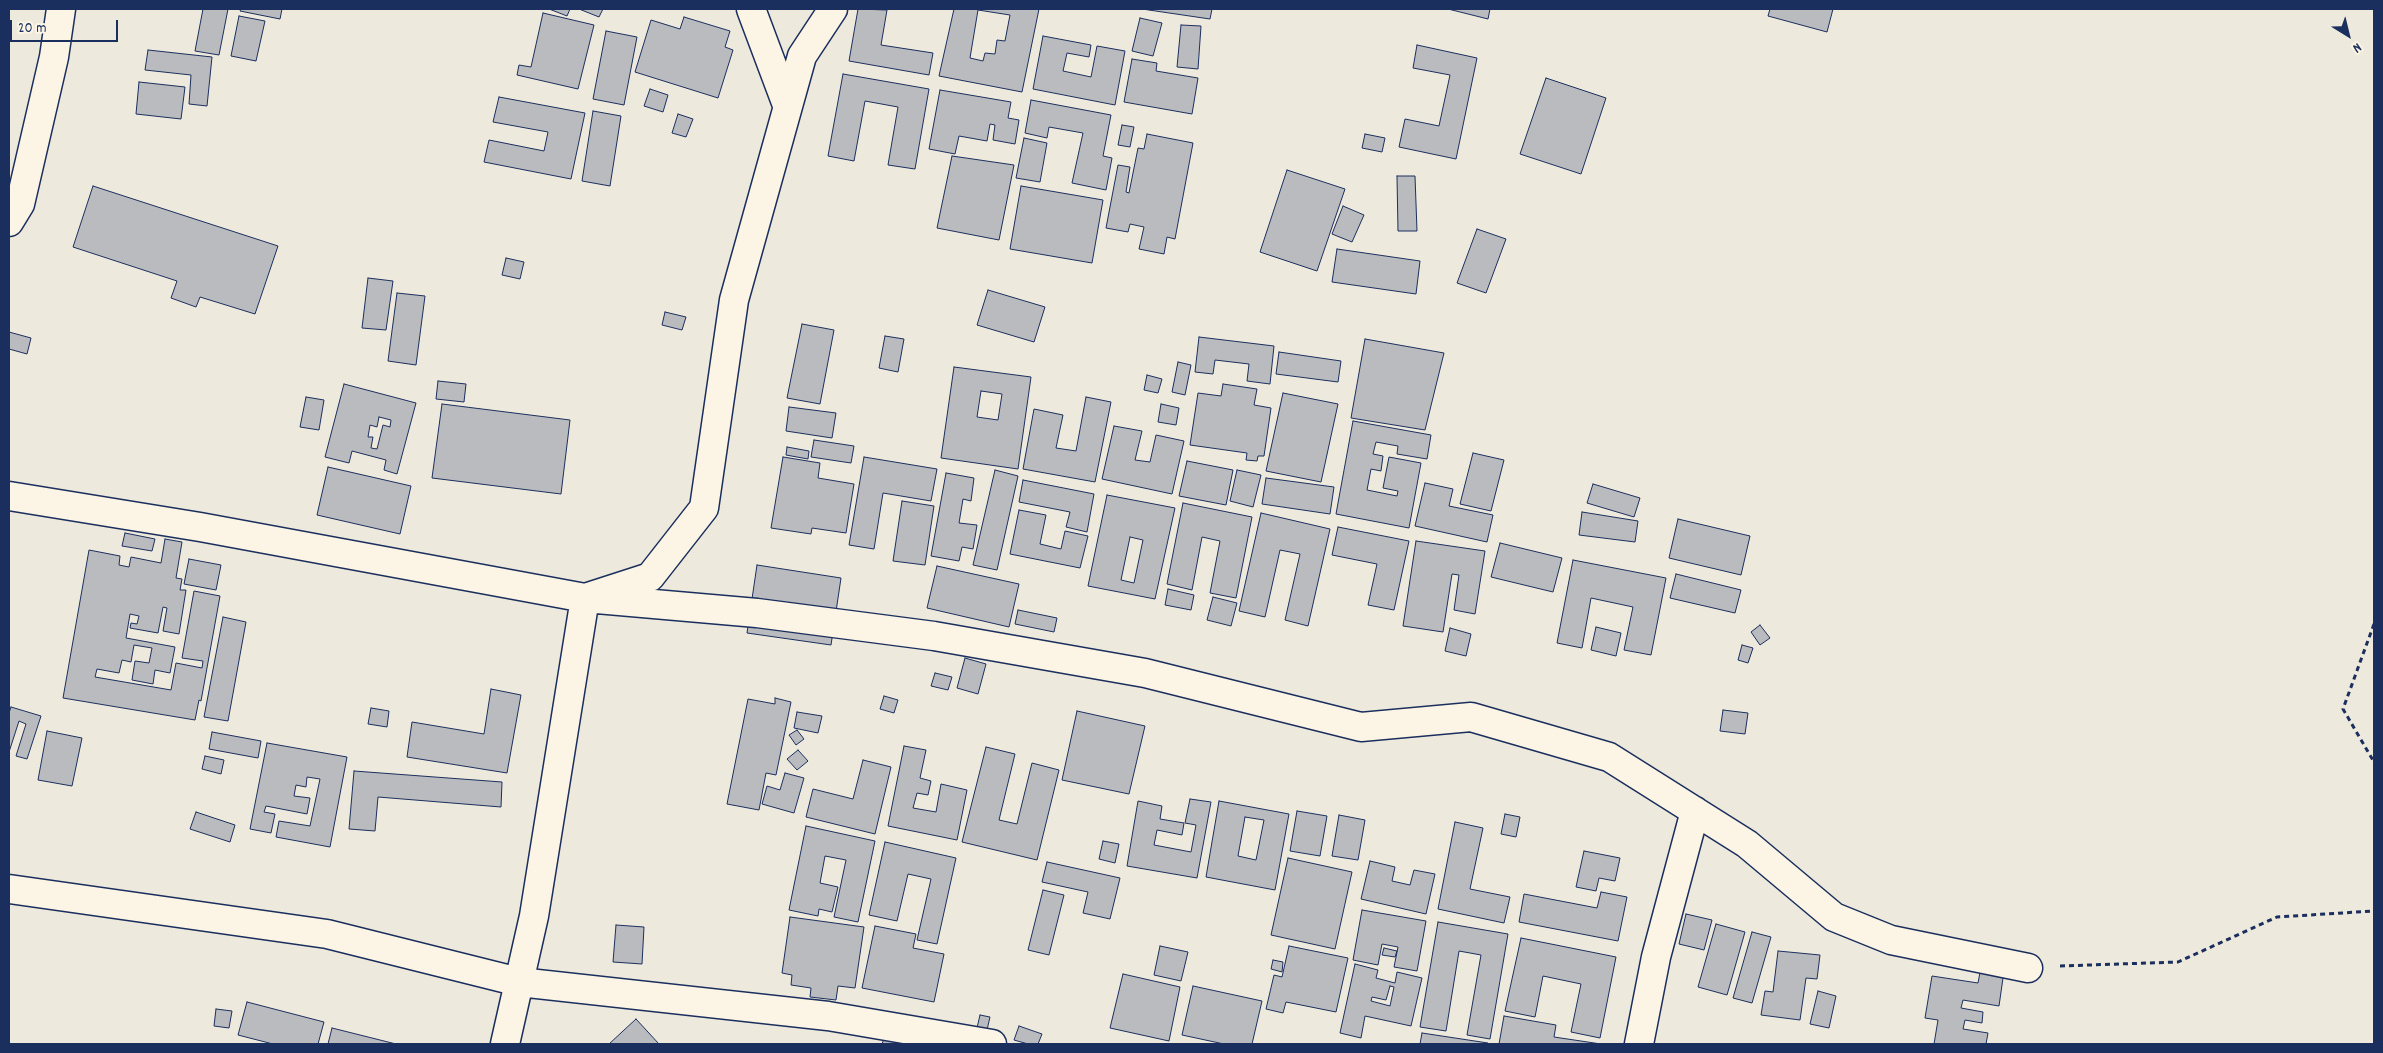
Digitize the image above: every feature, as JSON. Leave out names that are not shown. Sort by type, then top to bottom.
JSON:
[{"type":"street","points":[[9,222],[20,204],[54,57],[60,9]]},
{"type":"street","points":[[751,9],[787,104]]},
{"type":"street","points":[[585,598],[650,577],[704,508],[734,300],[787,104],[802,56],[833,9]]},
{"type":"street","points":[[9,496],[200,527],[585,598],[757,613],[934,636],[1145,674],[1361,727],[1471,717],[1609,756],[1747,844],[1834,917],[1890,940],[2028,968]]},
{"type":"street","points":[[505,1044],[534,916],[585,598]]},
{"type":"street","points":[[1639,1044],[1656,957],[1696,811]]},
{"type":"street","points":[[9,889],[327,934],[519,982],[828,1016],[992,1044]]},
{"type":"path","points":[[2374,624],[2343,709],[2374,762]]},
{"type":"path","points":[[2028,968],[2178,962],[2277,918],[2374,911]]},
{"type":"building","points":[[203,9],[228,9],[219,55],[195,51]]},
{"type":"building","points":[[241,9],[282,9],[280,19],[240,11]]},
{"type":"building","points":[[549,9],[570,9],[567,16]]},
{"type":"building","points":[[579,9],[603,9],[599,17]]},
{"type":"building","points":[[858,9],[887,10],[881,45],[933,53],[929,75],[849,61]]},
{"type":"building","points":[[954,9],[1039,9],[1022,92],[939,76]],"holes":[[[978,10],[1010,15],[1005,41],[997,40],[995,54],[985,53],[983,61],[970,58]]]},
{"type":"building","points":[[1142,9],[1212,9],[1210,19]]},
{"type":"building","points":[[1448,9],[1490,9],[1488,19]]},
{"type":"building","points":[[1770,9],[1833,9],[1827,32],[1768,16]]},
{"type":"building","points":[[543,13],[594,25],[578,89],[517,75],[519,65],[531,67]]},
{"type":"building","points":[[239,16],[265,21],[256,61],[231,56]]},
{"type":"building","points":[[684,17],[730,31],[725,47],[733,50],[718,98],[635,72],[651,20],[680,29]]},
{"type":"building","points":[[1140,18],[1162,23],[1153,56],[1132,51]]},
{"type":"building","points":[[1181,25],[1201,26],[1198,69],[1177,67]]},
{"type":"building","points":[[606,31],[637,37],[624,105],[593,99]]},
{"type":"building","points":[[1043,36],[1091,45],[1089,57],[1067,53],[1063,71],[1091,77],[1097,46],[1125,51],[1115,105],[1033,89]]},
{"type":"building","points":[[1417,45],[1477,58],[1456,159],[1399,147],[1405,119],[1439,126],[1450,75],[1413,68]]},
{"type":"building","points":[[148,50],[212,57],[207,106],[189,104],[191,75],[145,70]]},
{"type":"building","points":[[1132,59],[1157,63],[1156,71],[1198,78],[1192,114],[1124,102]]},
{"type":"building","points":[[843,74],[929,89],[915,169],[888,165],[898,107],[865,101],[854,161],[828,156]]},
{"type":"building","points":[[1546,78],[1606,98],[1581,174],[1520,154]]},
{"type":"building","points":[[139,82],[185,87],[181,119],[136,114]]},
{"type":"building","points":[[650,89],[668,95],[663,112],[644,106]]},
{"type":"building","points":[[940,90],[1011,102],[1008,118],[1019,120],[1015,144],[993,140],[995,125],[990,124],[987,141],[959,136],[955,154],[929,149]]},
{"type":"building","points":[[499,97],[585,113],[571,179],[484,162],[489,140],[544,151],[548,132],[493,122]]},
{"type":"building","points":[[1031,100],[1111,115],[1103,156],[1112,158],[1106,190],[1072,183],[1083,133],[1049,127],[1047,138],[1025,133]]},
{"type":"building","points":[[593,111],[621,116],[610,186],[582,181]]},
{"type":"building","points":[[678,114],[693,119],[686,137],[672,133]]},
{"type":"building","points":[[1122,125],[1134,127],[1130,147],[1118,145]]},
{"type":"building","points":[[1147,134],[1193,143],[1175,239],[1167,237],[1164,254],[1139,249],[1144,227],[1130,224],[1128,232],[1106,228],[1118,165],[1130,167],[1126,192],[1129,193],[1138,148],[1144,149]]},
{"type":"building","points":[[1365,134],[1385,138],[1382,152],[1362,148]]},
{"type":"building","points":[[1024,138],[1047,143],[1040,182],[1016,178]]},
{"type":"building","points":[[952,156],[1014,165],[999,240],[937,228]]},
{"type":"building","points":[[1287,170],[1345,189],[1317,271],[1260,252]]},
{"type":"building","points":[[1397,176],[1415,176],[1417,231],[1398,231]]},
{"type":"building","points":[[93,186],[278,246],[255,314],[200,297],[196,307],[171,298],[177,281],[73,247]]},
{"type":"building","points":[[1021,186],[1103,200],[1092,263],[1010,249]]},
{"type":"building","points":[[1343,206],[1364,215],[1352,242],[1332,234]]},
{"type":"building","points":[[1477,229],[1506,239],[1486,293],[1457,283]]},
{"type":"building","points":[[1337,249],[1420,261],[1416,294],[1332,282]]},
{"type":"building","points":[[506,258],[524,262],[520,279],[502,275]]},
{"type":"building","points":[[368,278],[393,281],[386,330],[362,328]]},
{"type":"building","points":[[988,290],[1045,307],[1034,342],[977,325]]},
{"type":"building","points":[[397,293],[425,296],[416,365],[388,361]]},
{"type":"building","points":[[665,312],[686,317],[682,330],[662,325]]},
{"type":"building","points":[[802,324],[834,330],[820,404],[787,398]]},
{"type":"building","points":[[9,332],[31,338],[27,354],[9,349]]},
{"type":"building","points":[[885,336],[904,339],[898,372],[879,368]]},
{"type":"building","points":[[1199,337],[1274,346],[1270,384],[1247,381],[1249,364],[1215,360],[1213,374],[1195,372]]},
{"type":"building","points":[[1365,339],[1444,353],[1425,430],[1351,418]]},
{"type":"building","points":[[1279,352],[1341,361],[1338,382],[1276,374]]},
{"type":"building","points":[[1178,362],[1191,365],[1185,395],[1172,392]]},
{"type":"building","points":[[954,367],[1031,377],[1018,469],[941,458]],"holes":[[[981,391],[1002,394],[998,420],[977,417]]]},
{"type":"building","points":[[1147,375],[1162,379],[1158,393],[1144,390]]},
{"type":"building","points":[[438,381],[466,384],[464,402],[436,399]]},
{"type":"building","points":[[344,384],[416,403],[397,474],[384,470],[386,460],[352,451],[349,463],[325,457]],"holes":[[[379,417],[391,420],[390,427],[383,425],[377,449],[371,448],[373,437],[368,437],[370,425],[377,427]]]},
{"type":"building","points":[[1223,384],[1257,389],[1254,405],[1271,408],[1264,456],[1258,456],[1257,461],[1246,460],[1247,453],[1190,445],[1198,393],[1221,396]]},
{"type":"building","points":[[1283,393],[1338,404],[1321,482],[1266,471]]},
{"type":"building","points":[[306,397],[324,400],[319,430],[300,427]]},
{"type":"building","points":[[1086,397],[1111,402],[1095,482],[1023,469],[1034,409],[1063,415],[1056,448],[1076,451]]},
{"type":"building","points":[[442,404],[570,420],[561,494],[432,478]]},
{"type":"building","points":[[1161,404],[1179,408],[1176,425],[1158,422]]},
{"type":"building","points":[[789,407],[836,413],[832,438],[786,431]]},
{"type":"building","points":[[1353,421],[1431,435],[1427,459],[1397,454],[1398,446],[1376,442],[1373,454],[1383,456],[1381,471],[1371,469],[1367,490],[1397,496],[1398,491],[1383,488],[1389,457],[1421,463],[1409,528],[1336,514]]},
{"type":"building","points":[[1114,426],[1142,431],[1135,460],[1150,462],[1156,435],[1184,441],[1172,494],[1102,479]]},
{"type":"building","points":[[814,440],[854,446],[851,463],[811,457]]},
{"type":"building","points":[[787,447],[809,451],[808,459],[786,455]]},
{"type":"building","points":[[1473,453],[1504,460],[1491,511],[1460,504]]},
{"type":"building","points":[[783,457],[820,463],[818,478],[854,484],[846,533],[812,528],[811,534],[771,528]]},
{"type":"building","points":[[864,457],[937,469],[931,501],[883,493],[874,549],[849,545]]},
{"type":"building","points":[[1187,461],[1233,470],[1226,505],[1179,496]]},
{"type":"building","points":[[328,467],[411,486],[400,534],[317,515]]},
{"type":"building","points":[[995,470],[1018,476],[997,570],[973,565]]},
{"type":"building","points":[[1237,470],[1261,475],[1253,507],[1230,501]]},
{"type":"building","points":[[946,473],[974,478],[971,501],[963,499],[959,523],[977,525],[973,549],[962,547],[959,561],[931,556]]},
{"type":"building","points":[[1266,478],[1334,487],[1330,514],[1262,504]]},
{"type":"building","points":[[1023,480],[1094,494],[1087,532],[1066,527],[1070,512],[1019,502]]},
{"type":"building","points":[[1425,483],[1453,489],[1449,506],[1493,515],[1487,542],[1415,526]]},
{"type":"building","points":[[1593,484],[1640,498],[1634,517],[1587,503]]},
{"type":"building","points":[[1107,495],[1175,508],[1155,599],[1088,586]],"holes":[[[1130,537],[1143,540],[1134,583],[1121,580]]]},
{"type":"building","points":[[902,501],[934,506],[925,565],[893,561]]},
{"type":"building","points":[[1183,503],[1252,517],[1236,598],[1210,593],[1220,541],[1202,537],[1192,590],[1167,584]]},
{"type":"building","points":[[1019,510],[1046,515],[1040,544],[1061,549],[1065,531],[1088,536],[1080,568],[1010,554]]},
{"type":"building","points":[[1582,512],[1638,521],[1635,542],[1579,535]]},
{"type":"building","points":[[1261,513],[1330,529],[1308,626],[1285,620],[1300,554],[1280,550],[1265,617],[1239,611]]},
{"type":"building","points":[[1678,519],[1750,536],[1741,575],[1669,558]]},
{"type":"building","points":[[1338,527],[1409,541],[1394,610],[1368,605],[1377,564],[1332,555]]},
{"type":"building","points":[[125,533],[155,539],[152,551],[122,546]]},
{"type":"building","points":[[165,539],[182,542],[176,578],[182,579],[180,590],[186,590],[179,634],[163,631],[167,608],[163,607],[158,633],[130,628],[131,623],[137,624],[139,616],[130,614],[126,638],[175,647],[170,673],[155,670],[153,684],[132,680],[135,661],[149,663],[152,648],[134,645],[131,662],[122,660],[119,673],[97,669],[95,677],[171,690],[176,663],[202,668],[203,661],[182,658],[194,591],[220,596],[201,701],[199,700],[195,720],[63,698],[89,550],[120,556],[119,565],[129,567],[131,557],[161,563]]},
{"type":"building","points":[[1416,541],[1485,551],[1475,614],[1454,610],[1459,575],[1452,574],[1443,632],[1403,626]]},
{"type":"building","points":[[1500,543],[1562,558],[1553,592],[1491,577]]},
{"type":"building","points":[[189,559],[221,565],[216,590],[184,584]]},
{"type":"building","points":[[1573,560],[1666,578],[1651,655],[1624,650],[1633,607],[1591,598],[1582,648],[1557,643]]},
{"type":"building","points":[[757,565],[841,578],[831,645],[747,633]]},
{"type":"building","points":[[937,566],[1019,584],[1009,627],[927,608]]},
{"type":"building","points":[[1676,574],[1741,590],[1735,613],[1670,598]]},
{"type":"building","points":[[1168,589],[1194,595],[1191,610],[1165,605]]},
{"type":"building","points":[[1213,597],[1237,603],[1231,626],[1207,620]]},
{"type":"building","points":[[1018,610],[1057,618],[1054,632],[1015,624]]},
{"type":"building","points":[[223,617],[246,622],[228,721],[204,717]]},
{"type":"building","points":[[1760,625],[1770,638],[1760,645],[1751,632]]},
{"type":"building","points":[[1596,627],[1621,633],[1616,656],[1591,650]]},
{"type":"building","points":[[1450,628],[1471,634],[1466,656],[1445,651]]},
{"type":"building","points":[[1742,645],[1753,648],[1748,663],[1738,660]]},
{"type":"building","points":[[965,658],[986,664],[978,694],[957,688]]},
{"type":"building","points":[[935,673],[952,677],[948,690],[931,686]]},
{"type":"building","points":[[491,689],[521,695],[507,773],[407,757],[412,722],[484,734]]},
{"type":"building","points":[[884,696],[898,700],[894,713],[880,709]]},
{"type":"building","points":[[775,698],[791,702],[776,775],[766,773],[759,810],[727,804],[748,699],[775,704]]},
{"type":"building","points":[[11,707],[41,716],[27,759],[16,756],[26,724],[19,721],[9,752],[9,713]]},
{"type":"building","points":[[371,708],[389,711],[387,727],[368,724]]},
{"type":"building","points":[[1723,710],[1748,713],[1745,734],[1720,731]]},
{"type":"building","points":[[1077,711],[1145,726],[1129,794],[1062,780]]},
{"type":"building","points":[[797,712],[822,716],[818,733],[794,728]]},
{"type":"building","points":[[797,730],[804,739],[796,745],[789,735]]},
{"type":"building","points":[[47,731],[82,738],[72,786],[38,780]]},
{"type":"building","points":[[212,732],[261,741],[258,758],[209,749]]},
{"type":"building","points":[[267,743],[347,757],[330,847],[276,837],[279,821],[310,826],[320,779],[307,777],[306,787],[296,785],[294,796],[310,798],[307,814],[266,806],[264,812],[275,814],[271,833],[250,829]]},
{"type":"building","points":[[904,746],[926,750],[920,778],[931,781],[928,795],[917,793],[913,808],[936,812],[941,784],[967,790],[957,840],[888,826]]},
{"type":"building","points":[[986,747],[1015,754],[999,820],[1017,824],[1032,763],[1059,770],[1037,860],[962,842]]},
{"type":"building","points":[[798,750],[808,761],[797,770],[787,759]]},
{"type":"building","points":[[205,756],[224,760],[221,774],[202,769]]},
{"type":"building","points":[[863,760],[891,767],[875,834],[806,817],[813,789],[853,799]]},
{"type":"building","points":[[354,771],[502,782],[501,807],[378,797],[375,831],[349,829]]},
{"type":"building","points":[[785,773],[804,778],[794,813],[762,804],[767,786],[780,790]]},
{"type":"building","points":[[1190,799],[1211,802],[1197,878],[1127,866],[1138,801],[1162,806],[1160,819],[1184,823],[1182,835],[1157,830],[1154,845],[1191,852],[1196,825],[1185,823]]},
{"type":"building","points":[[1219,801],[1289,814],[1275,890],[1206,877]],"holes":[[[1245,817],[1264,820],[1256,860],[1238,856]]]},
{"type":"building","points":[[1297,811],[1327,816],[1320,856],[1290,851]]},
{"type":"building","points":[[196,812],[235,825],[230,842],[190,829]]},
{"type":"building","points":[[1505,814],[1520,817],[1516,837],[1501,834]]},
{"type":"building","points":[[1339,815],[1365,820],[1358,860],[1332,856]]},
{"type":"building","points":[[1455,822],[1483,828],[1470,889],[1510,897],[1504,923],[1438,909]]},
{"type":"building","points":[[806,826],[875,841],[858,922],[834,917],[846,860],[825,856],[820,883],[838,887],[832,912],[819,909],[818,916],[789,910]]},
{"type":"building","points":[[1103,841],[1119,844],[1115,863],[1099,859]]},
{"type":"building","points":[[885,842],[956,858],[937,944],[917,940],[931,879],[908,874],[897,921],[869,915]]},
{"type":"building","points":[[1584,851],[1620,858],[1615,881],[1599,878],[1596,891],[1576,887]]},
{"type":"building","points":[[1288,858],[1352,872],[1335,949],[1271,935]]},
{"type":"building","points":[[1370,861],[1395,867],[1392,881],[1410,885],[1414,870],[1435,874],[1426,914],[1361,899]]},
{"type":"building","points":[[1047,862],[1120,878],[1110,919],[1083,913],[1088,892],[1042,882]]},
{"type":"building","points":[[1043,890],[1064,895],[1049,955],[1028,950]]},
{"type":"building","points":[[1601,892],[1627,897],[1618,941],[1519,922],[1524,894],[1597,908]]},
{"type":"building","points":[[1362,910],[1426,921],[1417,971],[1394,967],[1398,947],[1382,944],[1378,965],[1353,960]]},
{"type":"building","points":[[1686,914],[1712,920],[1704,950],[1679,944]]},
{"type":"building","points":[[790,917],[864,927],[855,988],[838,986],[836,1000],[810,997],[811,988],[791,985],[792,975],[782,973]]},
{"type":"building","points":[[1438,922],[1508,934],[1490,1039],[1467,1035],[1481,955],[1459,951],[1446,1031],[1420,1027]]},
{"type":"building","points":[[1716,924],[1745,932],[1727,995],[1698,987]]},
{"type":"building","points":[[616,925],[644,927],[642,964],[613,962]]},
{"type":"building","points":[[875,926],[916,934],[913,948],[944,954],[934,1002],[862,988]]},
{"type":"building","points":[[1752,932],[1771,937],[1752,1003],[1733,998]]},
{"type":"building","points":[[1521,938],[1616,957],[1600,1038],[1571,1032],[1581,984],[1543,976],[1535,1017],[1505,1011]]},
{"type":"building","points":[[1160,946],[1188,952],[1181,981],[1154,975]]},
{"type":"building","points":[[1289,946],[1348,958],[1336,1012],[1286,1002],[1283,1013],[1266,1009],[1274,975],[1282,977]]},
{"type":"building","points":[[1384,948],[1397,951],[1395,957],[1382,955]]},
{"type":"building","points":[[1778,951],[1820,955],[1817,979],[1806,978],[1800,1020],[1761,1015],[1765,991],[1773,992]]},
{"type":"building","points":[[1273,960],[1283,962],[1282,972],[1271,969]]},
{"type":"building","points":[[1355,964],[1378,970],[1376,978],[1395,983],[1397,972],[1422,978],[1411,1026],[1365,1016],[1361,1038],[1340,1033]],"holes":[[[1390,986],[1394,987],[1390,1006],[1371,1001],[1372,997],[1386,1000]]]},
{"type":"building","points":[[1981,967],[2004,971],[1999,1006],[1963,1000],[1961,1008],[1983,1012],[1982,1023],[1965,1020],[1963,1029],[1988,1033],[1986,1044],[1934,1044],[1938,1020],[1925,1018],[1932,976],[1978,983]]},
{"type":"building","points":[[1123,974],[1180,987],[1169,1041],[1110,1028]]},
{"type":"building","points":[[1193,986],[1262,1001],[1252,1044],[1224,1044],[1182,1035]]},
{"type":"building","points":[[1818,991],[1836,996],[1829,1028],[1810,1024]]},
{"type":"building","points":[[247,1002],[324,1022],[318,1044],[273,1044],[238,1035]]},
{"type":"building","points":[[216,1009],[232,1011],[229,1028],[214,1026]]},
{"type":"building","points":[[980,1015],[990,1017],[987,1030],[977,1028]]},
{"type":"building","points":[[1504,1016],[1556,1025],[1554,1037],[1601,1044],[1499,1044]]},
{"type":"building","points":[[636,1019],[659,1044],[609,1044]]},
{"type":"building","points":[[1019,1026],[1042,1034],[1038,1044],[1028,1044],[1014,1040]]},
{"type":"building","points":[[332,1028],[396,1044],[328,1044]]},
{"type":"building","points":[[886,1033],[903,1039],[901,1044],[882,1044]]},
{"type":"building","points":[[1422,1033],[1488,1043],[1420,1044]]}]
